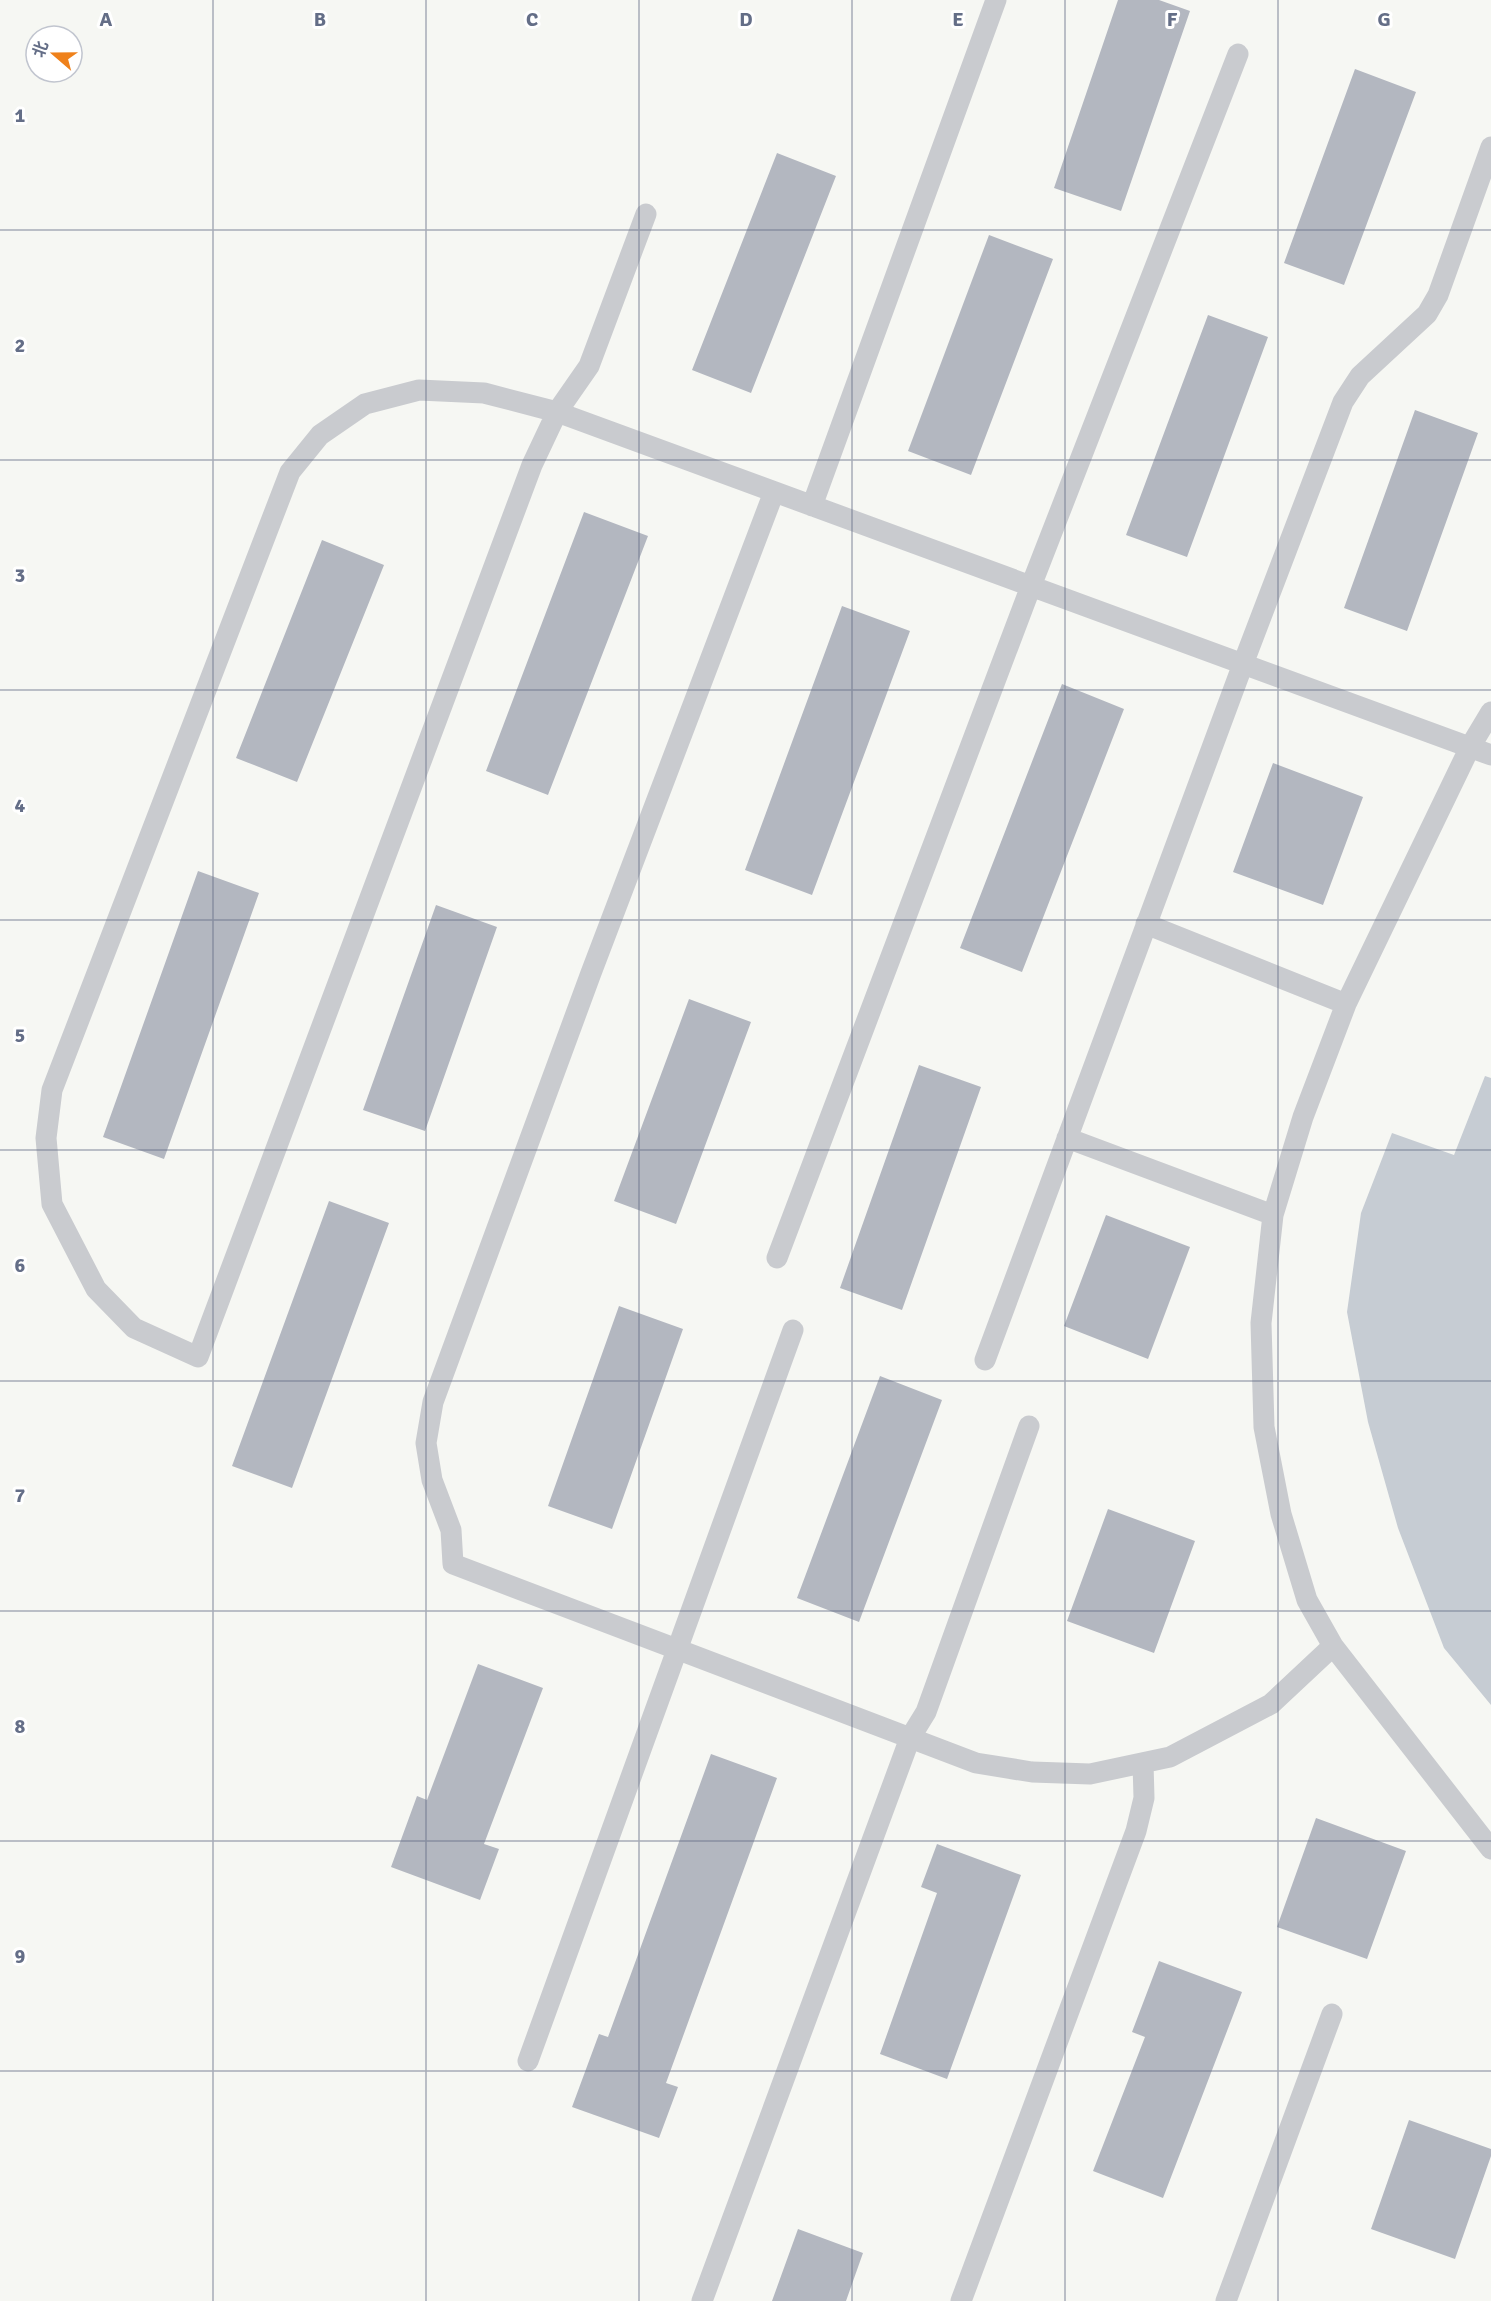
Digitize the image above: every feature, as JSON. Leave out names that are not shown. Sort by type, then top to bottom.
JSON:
[{"type":"lane","points":[[812,506],[996,0]]},
{"type":"lane","points":[[777,1257],[1031,586],[1238,54]]},
{"type":"lane","points":[[985,1360],[1243,664],[1343,402],[1360,376],[1427,314],[1438,296],[1491,147]]},
{"type":"lane","points":[[646,214],[589,366],[557,412],[532,465],[198,1357],[134,1328],[96,1289],[52,1204],[46,1138],[52,1090],[290,472],[320,435],[365,405],[419,390],[484,393],[557,412],[1491,755]]},
{"type":"lane","points":[[774,492],[587,984],[433,1402],[426,1443],[432,1480],[451,1530],[453,1564],[976,1763],[1032,1772],[1090,1774],[1170,1757],[1271,1704],[1333,1646]]},
{"type":"lane","points":[[1491,712],[1470,747],[1346,1004],[1303,1117],[1273,1215],[1261,1323],[1264,1427],[1281,1514],[1306,1600],[1333,1646],[1491,1849]]},
{"type":"lane","points":[[1146,924],[1346,1004]]},
{"type":"lane","points":[[1067,1138],[1273,1215]]},
{"type":"lane","points":[[528,2061],[793,1330]]},
{"type":"lane","points":[[702,2301],[910,1738],[926,1712],[1029,1426]]},
{"type":"lane","points":[[961,2301],[1136,1831],[1144,1798],[1143,1763]]},
{"type":"lane","points":[[1226,2301],[1332,2014]]},
{"type":"shaded area","points":[[1485,1076],[1491,1078],[1491,1705],[1444,1648],[1398,1528],[1368,1422],[1347,1312],[1361,1213],[1392,1133],[1454,1155]]},
{"type":"building","points":[[1118,0],[1159,0],[1190,11],[1121,211],[1054,188]]},
{"type":"building","points":[[1355,69],[1416,92],[1344,285],[1284,263]]},
{"type":"building","points":[[777,153],[836,176],[751,393],[692,370]]},
{"type":"building","points":[[989,235],[1053,259],[971,475],[908,451]]},
{"type":"building","points":[[1208,315],[1268,337],[1187,557],[1126,535]]},
{"type":"building","points":[[1415,410],[1478,433],[1407,631],[1344,608]]},
{"type":"building","points":[[584,512],[648,536],[548,795],[486,771]]},
{"type":"building","points":[[322,540],[384,565],[297,782],[236,758]]},
{"type":"building","points":[[842,606],[910,631],[812,895],[745,870]]},
{"type":"building","points":[[1062,684],[1124,709],[1022,972],[960,948]]},
{"type":"building","points":[[1273,763],[1363,797],[1323,905],[1233,872]]},
{"type":"building","points":[[198,871],[259,893],[164,1159],[103,1137]]},
{"type":"building","points":[[436,905],[497,927],[425,1131],[363,1110]]},
{"type":"building","points":[[689,999],[751,1022],[676,1224],[614,1201]]},
{"type":"building","points":[[919,1065],[981,1087],[902,1310],[840,1288]]},
{"type":"building","points":[[329,1201],[389,1223],[292,1488],[232,1466]]},
{"type":"building","points":[[1106,1215],[1190,1247],[1148,1359],[1064,1326]]},
{"type":"building","points":[[619,1306],[683,1329],[612,1529],[548,1506]]},
{"type":"building","points":[[880,1376],[942,1400],[859,1622],[797,1598]]},
{"type":"building","points":[[1108,1509],[1195,1541],[1154,1653],[1067,1621]]},
{"type":"building","points":[[478,1664],[543,1688],[484,1844],[499,1849],[480,1900],[391,1867],[417,1796],[427,1800]]},
{"type":"building","points":[[711,1754],[777,1778],[666,2083],[678,2087],[659,2138],[572,2107],[599,2034],[608,2037]]},
{"type":"building","points":[[1316,1818],[1406,1851],[1367,1959],[1277,1927]]},
{"type":"building","points":[[937,1844],[1021,1875],[947,2079],[880,2054],[937,1893],[921,1887]]},
{"type":"building","points":[[1159,1961],[1242,1992],[1163,2198],[1093,2171],[1145,2037],[1132,2032]]},
{"type":"building","points":[[1409,2120],[1491,2149],[1491,2156],[1455,2259],[1371,2229]]},
{"type":"building","points":[[798,2229],[863,2253],[846,2301],[772,2301]]}]
